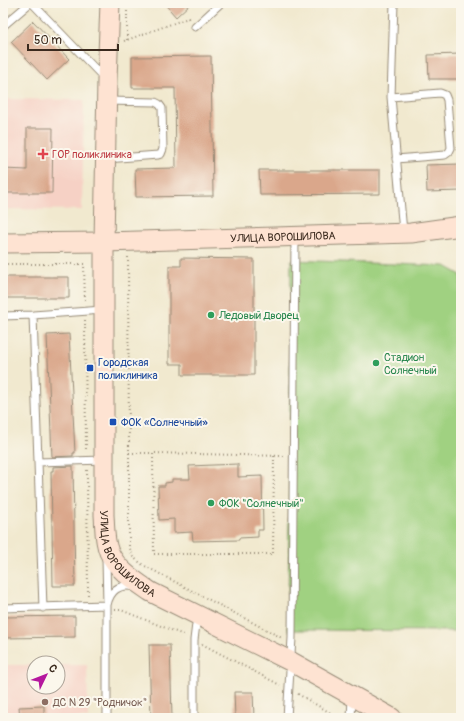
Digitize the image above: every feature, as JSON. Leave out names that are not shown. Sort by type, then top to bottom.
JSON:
[{"type":"main road","name":"УЛИЦА ВОРОШИЛОВА","points":[[110,3],[107,80],[104,310],[95,460],[109,551],[116,564],[135,581],[151,592],[198,616],[291,652],[352,696],[392,718]]},
{"type":"main road","name":"УЛИЦА ВОРОШИЛОВА","points":[[3,243],[104,242],[410,233],[461,226]]},
{"type":"lane","points":[[3,26],[31,3],[107,80]]},
{"type":"lane","points":[[195,27],[221,3]]},
{"type":"lane","points":[[394,3],[391,96],[403,233]]},
{"type":"lane","points":[[391,96],[440,93],[445,95],[447,100],[451,148],[445,155],[396,158]]},
{"type":"lane","points":[[106,159],[158,155],[161,154],[163,149],[162,108],[159,104],[156,102],[107,101]]},
{"type":"lane","points":[[287,718],[291,652],[295,237]]},
{"type":"lane","points":[[3,316],[104,310]]},
{"type":"lane","points":[[33,315],[43,608]]},
{"type":"lane","points":[[38,462],[95,460]]},
{"type":"lane","points":[[106,537],[107,718]]},
{"type":"lane","points":[[107,608],[109,597],[113,590],[122,586],[131,586],[151,592]]},
{"type":"lane","points":[[3,608],[88,606],[107,608]]},
{"type":"lane","points":[[194,718],[194,640],[198,616]]},
{"type":"lane","points":[[351,718],[352,696]]},
{"type":"path","points":[[127,40],[128,3]]},
{"type":"path","points":[[108,46],[188,18],[195,27]]},
{"type":"path","points":[[128,241],[129,546],[133,557],[143,565],[291,652]]},
{"type":"path","points":[[3,264],[84,264],[85,311],[95,460],[88,606]]},
{"type":"path","points":[[129,453],[293,456]]},
{"type":"path","points":[[153,453],[154,554],[273,554],[274,456]]},
{"type":"path","points":[[107,608],[121,610],[194,640],[289,689],[339,718]]},
{"type":"shaded area","name":"ГОР поликлиника","points":[[3,99],[84,100],[82,210],[3,209]]},
{"type":"shaded area","name":"ДС N 29 \"Родничок\"","points":[[3,665],[26,665],[26,695],[66,695],[66,665],[87,665],[88,718],[3,718]]},
{"type":"green space","name":"Стадион Солнечный","points":[[291,260],[445,266],[461,275],[461,631],[288,630]]},
{"type":"building","points":[[164,3],[191,3],[176,17]]},
{"type":"building","points":[[33,21],[69,59],[47,80],[11,42]]},
{"type":"building","points":[[461,54],[461,79],[429,79],[428,55]]},
{"type":"building","points":[[211,56],[213,196],[136,197],[135,169],[176,168],[175,88],[132,88],[132,57]]},
{"type":"building","points":[[27,128],[53,128],[52,193],[3,193],[3,169],[27,170]]},
{"type":"building","points":[[461,164],[461,191],[427,192],[426,165]]},
{"type":"building","points":[[259,170],[380,170],[380,194],[260,195]]},
{"type":"building","name":"Ледовый Дворец","points":[[181,258],[254,259],[254,375],[182,375],[182,364],[169,364],[169,266],[181,266]]},
{"type":"building","points":[[3,277],[69,277],[69,298],[3,298]]},
{"type":"building","points":[[69,334],[75,453],[73,453],[73,456],[52,457],[47,335]]},
{"type":"building","name":"ФОК \"Солнечный\"","points":[[238,464],[238,477],[262,476],[263,530],[258,530],[258,537],[239,538],[239,540],[193,541],[192,532],[174,533],[174,519],[159,520],[158,486],[165,486],[165,483],[172,482],[172,479],[190,479],[189,466]]},
{"type":"building","points":[[73,466],[75,586],[53,586],[51,471],[53,471],[53,467]]},
{"type":"building","points":[[75,616],[75,637],[3,638],[3,617]]},
{"type":"building","points":[[149,645],[170,645],[172,718],[151,718]]},
{"type":"building","points":[[234,692],[253,692],[254,718],[235,718]]},
{"type":"building","points":[[44,706],[44,718],[20,718],[19,707]]},
{"type":"place","name":"ГОР поликлиника","points":[[43,154]]},
{"type":"place","name":"Ледовый Дворец","points":[[211,315]]},
{"type":"place","name":"Стадион Солнечный","points":[[376,363]]},
{"type":"place","name":"Городская поликлиника","points":[[90,368]]},
{"type":"place","name":"ФОК «Солнечный»","points":[[113,422]]},
{"type":"place","name":"ФОК \"Солнечный\"","points":[[211,503]]},
{"type":"place","name":"ДС N 29 \"Родничок\"","points":[[45,702]]}]
